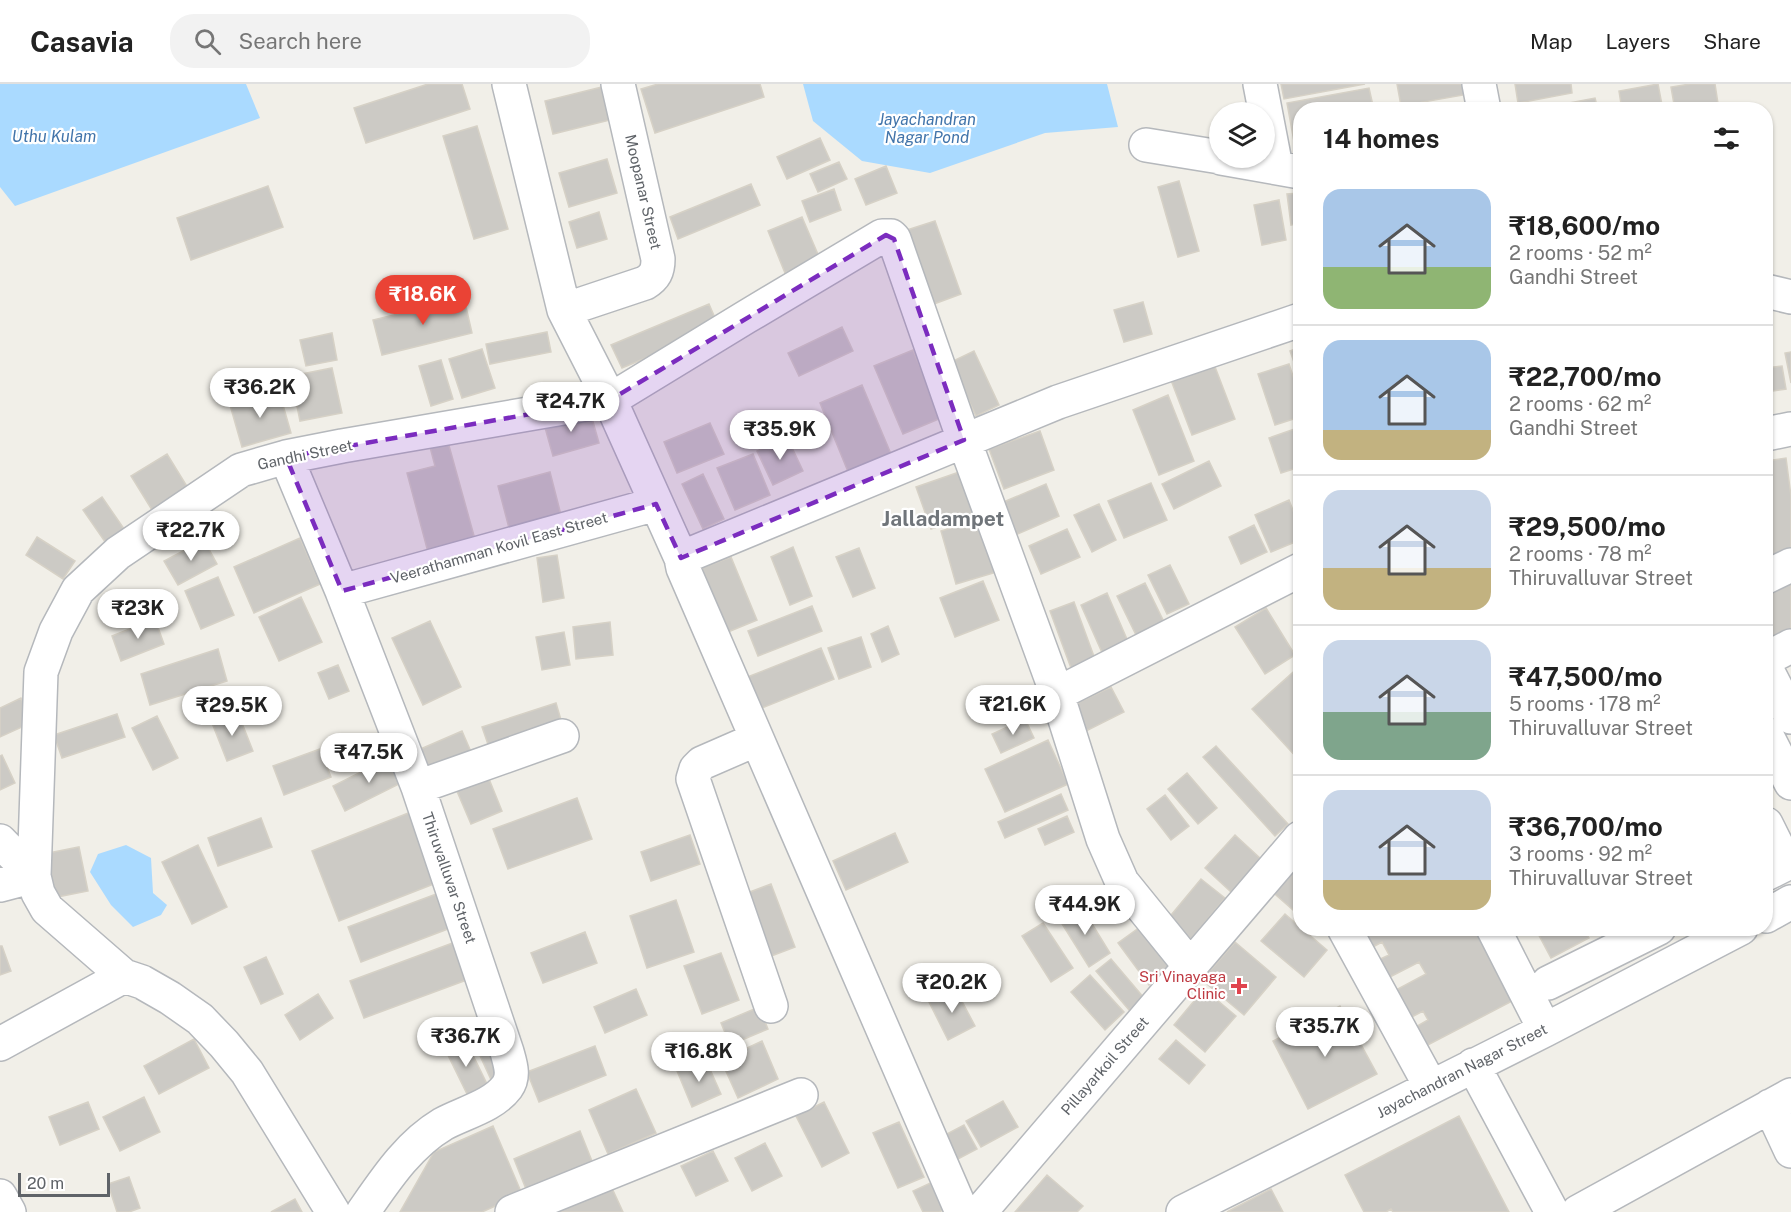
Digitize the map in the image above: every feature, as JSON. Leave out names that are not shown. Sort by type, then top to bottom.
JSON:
[{"type":"street","points":[[509,84],[564,310],[610,400],[681,558],[683,568],[962,1212]]},
{"type":"street","name":"Moopanar Street","points":[[564,310],[645,283],[652,279],[658,269],[658,259],[618,84]]},
{"type":"street","points":[[1260,84],[1288,169]]},
{"type":"street","points":[[1479,84],[1482,102]]},
{"type":"street","points":[[1146,145],[1209,155]]},
{"type":"street","points":[[610,400],[882,236],[886,235],[894,239],[964,440],[1057,694],[1103,839],[1122,882],[1190,966]]},
{"type":"street","points":[[1773,293],[1791,297]]},
{"type":"street","points":[[681,558],[1058,402],[1293,322]]},
{"type":"street","name":"Gandhi Street","points":[[34,876],[41,672],[56,631],[78,590],[118,553],[241,470],[286,457],[610,400]]},
{"type":"street","points":[[1773,433],[1791,429]]},
{"type":"street","name":"Thiruvalluvar Street","points":[[286,457],[342,591],[418,787],[512,1072],[508,1086],[495,1098],[443,1125],[411,1149],[363,1212]]},
{"type":"street","name":"Veerathamman Kovil East Street","points":[[342,591],[656,504]]},
{"type":"street","points":[[1773,574],[1791,565]]},
{"type":"street","points":[[1057,694],[1293,574]]},
{"type":"street","points":[[1791,646],[1773,668],[1791,717]]},
{"type":"street","points":[[418,787],[562,736]]},
{"type":"street","points":[[757,739],[702,763],[696,769],[693,779],[771,1006]]},
{"type":"street","points":[[1773,838],[1786,864],[1773,870]]},
{"type":"street","points":[[0,841],[34,876],[38,893],[47,909],[124,976],[142,982],[170,998],[200,1019],[224,1044],[247,1072],[333,1212]]},
{"type":"street","name":"Pillayarkoil Street","points":[[980,1212],[1293,846]]},
{"type":"street","points":[[0,885],[34,876]]},
{"type":"street","points":[[1773,912],[1791,902]]},
{"type":"street","points":[[1348,936],[1431,1087]]},
{"type":"street","points":[[1498,936],[1556,1025]]},
{"type":"street","points":[[1522,936],[1548,983],[1556,1025]]},
{"type":"street","points":[[1548,983],[1642,936]]},
{"type":"street","points":[[1659,936],[1672,965]]},
{"type":"street","name":"Jayachandran Nagar Street","points":[[1190,1210],[1556,1025],[1726,936]]},
{"type":"street","points":[[0,1044],[124,976]]},
{"type":"street","points":[[1473,1065],[1552,1212]]},
{"type":"street","points":[[512,1212],[801,1095]]},
{"type":"street","points":[[1578,1212],[1780,1101],[1791,1151]]},
{"type":"street","points":[[0,1196],[9,1212]]},
{"type":"highlighted area","points":[[886,235],[894,239],[964,440],[681,558],[656,504],[342,591],[286,457],[610,400]]},
{"type":"water","name":"Uthu Kulam","points":[[0,84],[246,84],[260,118],[15,206],[0,187]]},
{"type":"water","name":"Jayachandran Nagar Pond","points":[[803,84],[1107,84],[1118,127],[1045,133],[930,173],[862,161],[813,121]]},
{"type":"water","points":[[126,845],[151,858],[153,893],[167,905],[161,915],[133,927],[111,905],[90,872],[98,854]]},
{"type":"building","points":[[428,84],[462,84],[470,109],[366,143],[354,108]]},
{"type":"building","points":[[658,84],[760,84],[764,97],[655,133],[641,89]]},
{"type":"building","points":[[1281,84],[1365,84],[1284,99]]},
{"type":"building","points":[[1397,84],[1467,84],[1469,94],[1424,102],[1400,102]]},
{"type":"building","points":[[1515,84],[1571,84],[1572,93],[1518,102]]},
{"type":"building","points":[[1658,84],[1661,102],[1621,102],[1619,91]]},
{"type":"building","points":[[1715,84],[1718,102],[1674,102],[1671,87]]},
{"type":"building","points":[[606,86],[614,119],[553,134],[545,101]]},
{"type":"building","points":[[1369,88],[1372,102],[1293,102],[1293,136],[1287,103]]},
{"type":"building","points":[[1595,98],[1596,102],[1574,102]]},
{"type":"building","points":[[477,126],[508,229],[474,239],[443,136]]},
{"type":"building","points":[[820,138],[830,160],[787,179],[777,157]]},
{"type":"building","points":[[607,159],[617,193],[569,207],[559,173]]},
{"type":"building","points":[[839,162],[847,179],[818,192],[810,174]]},
{"type":"building","points":[[886,166],[897,193],[866,205],[855,179]]},
{"type":"building","points":[[1179,181],[1199,251],[1178,257],[1158,187]]},
{"type":"building","points":[[751,184],[760,205],[678,239],[670,217]]},
{"type":"building","points":[[268,186],[283,227],[191,260],[177,218]]},
{"type":"building","points":[[834,189],[841,210],[810,222],[802,201]]},
{"type":"building","points":[[1287,194],[1293,194],[1293,225],[1291,225]]},
{"type":"building","points":[[1279,200],[1286,240],[1262,245],[1254,205]]},
{"type":"building","points":[[599,212],[607,239],[577,248],[569,222]]},
{"type":"building","points":[[802,217],[820,259],[785,273],[768,231]]},
{"type":"building","points":[[935,221],[961,294],[934,304],[907,230]]},
{"type":"building","points":[[464,298],[472,333],[382,355],[373,320]]},
{"type":"building","points":[[1143,302],[1152,334],[1124,342],[1114,310]]},
{"type":"building","points":[[709,304],[719,327],[622,368],[611,345]]},
{"type":"building","points":[[842,327],[853,351],[799,376],[788,353]]},
{"type":"building","points":[[547,332],[551,352],[490,364],[486,344]]},
{"type":"building","points":[[332,333],[337,360],[306,366],[300,340]]},
{"type":"building","points":[[482,349],[495,388],[462,398],[449,359]]},
{"type":"building","points":[[913,350],[941,418],[903,434],[874,366]]},
{"type":"building","points":[[974,351],[999,405],[976,416],[951,362]]},
{"type":"building","points":[[1791,352],[1791,383],[1785,353]]},
{"type":"building","points":[[1212,359],[1235,419],[1192,435],[1169,375]]},
{"type":"building","points":[[441,360],[453,399],[431,406],[419,366]]},
{"type":"building","points":[[1289,364],[1293,376],[1293,419],[1275,425],[1258,374]]},
{"type":"building","points":[[1782,366],[1786,389],[1773,391],[1773,367]]},
{"type":"building","points":[[332,368],[342,413],[300,421],[291,376]]},
{"type":"building","points":[[862,385],[894,461],[851,479],[820,403]]},
{"type":"building","points":[[279,391],[291,433],[242,447],[230,405]]},
{"type":"building","points":[[1168,395],[1194,461],[1159,475],[1133,410]]},
{"type":"building","points":[[590,411],[599,443],[553,456],[544,424]]},
{"type":"building","points":[[710,423],[724,454],[677,473],[664,442]]},
{"type":"building","points":[[1293,429],[1293,469],[1281,473],[1269,438]]},
{"type":"building","points":[[1040,431],[1054,470],[1004,489],[989,449]]},
{"type":"building","points":[[787,437],[803,471],[773,485],[757,451]]},
{"type":"building","points":[[448,442],[476,543],[429,556],[407,473],[435,466],[430,447]]},
{"type":"building","points":[[167,454],[188,488],[152,510],[131,476]]},
{"type":"building","points":[[753,454],[770,495],[735,510],[717,468]]},
{"type":"building","points":[[1786,458],[1791,496],[1791,557],[1773,560],[1773,460]]},
{"type":"building","points":[[1209,461],[1221,486],[1174,509],[1162,484]]},
{"type":"building","points":[[965,470],[980,512],[931,529],[916,487]]},
{"type":"building","points":[[550,472],[561,515],[509,528],[498,486]]},
{"type":"building","points":[[703,474],[724,519],[703,529],[682,484]]},
{"type":"building","points":[[1151,483],[1167,520],[1124,538],[1108,501]]},
{"type":"building","points":[[1046,484],[1059,516],[1013,536],[999,504]]},
{"type":"building","points":[[102,497],[129,536],[110,549],[83,510]]},
{"type":"building","points":[[1289,500],[1293,510],[1293,543],[1271,552],[1255,515]]},
{"type":"building","points":[[1099,504],[1116,540],[1092,552],[1074,515]]},
{"type":"building","points":[[984,518],[1000,571],[956,584],[941,531]]},
{"type":"building","points":[[1254,525],[1267,552],[1241,564],[1229,537]]},
{"type":"building","points":[[1067,529],[1080,557],[1041,574],[1029,546]]},
{"type":"building","points":[[37,537],[75,561],[63,579],[26,555]]},
{"type":"building","points":[[300,538],[320,584],[254,613],[234,567]]},
{"type":"building","points":[[204,540],[217,564],[178,585],[164,561]]},
{"type":"building","points":[[793,547],[812,596],[790,605],[771,557]]},
{"type":"building","points":[[859,548],[875,588],[853,597],[836,557]]},
{"type":"building","points":[[557,555],[564,598],[543,602],[537,558]]},
{"type":"building","points":[[731,557],[757,620],[728,632],[702,568]]},
{"type":"building","points":[[1170,565],[1189,604],[1167,614],[1148,575]]},
{"type":"building","points":[[1791,575],[1791,640],[1773,645],[1773,584]]},
{"type":"building","points":[[218,577],[234,615],[201,629],[185,591]]},
{"type":"building","points":[[983,581],[999,620],[955,637],[940,598]]},
{"type":"building","points":[[1145,583],[1165,624],[1137,637],[1117,596]]},
{"type":"building","points":[[1107,593],[1130,646],[1104,657],[1081,605]]},
{"type":"building","points":[[301,597],[322,642],[279,661],[259,617]]},
{"type":"building","points":[[1074,602],[1095,659],[1071,668],[1050,611]]},
{"type":"building","points":[[812,606],[822,631],[758,656],[748,631]]},
{"type":"building","points":[[1266,608],[1293,652],[1293,656],[1265,674],[1235,627]]},
{"type":"building","points":[[155,619],[164,644],[121,661],[112,636]]},
{"type":"building","points":[[430,621],[461,687],[423,705],[392,638]]},
{"type":"building","points":[[610,622],[613,655],[576,659],[573,627]]},
{"type":"building","points":[[888,626],[899,654],[882,662],[871,634]]},
{"type":"building","points":[[564,632],[570,665],[542,670],[536,637]]},
{"type":"building","points":[[861,637],[871,667],[839,679],[828,648]]},
{"type":"building","points":[[821,648],[834,679],[757,710],[745,678]]},
{"type":"building","points":[[218,649],[227,681],[150,705],[141,674]]},
{"type":"building","points":[[338,665],[349,691],[329,699],[318,673]]},
{"type":"building","points":[[1293,672],[1293,753],[1252,709]]},
{"type":"building","points":[[1111,687],[1124,712],[1086,731],[1073,705]]},
{"type":"building","points":[[21,698],[33,722],[0,737],[0,708]]},
{"type":"building","points":[[556,703],[564,730],[491,753],[482,727]]},
{"type":"building","points":[[238,713],[253,751],[227,761],[212,723]]},
{"type":"building","points":[[117,714],[125,737],[62,758],[54,735]]},
{"type":"building","points":[[157,716],[178,758],[153,770],[132,728]]},
{"type":"building","points":[[1025,719],[1034,738],[1001,753],[992,734]]},
{"type":"building","points":[[462,731],[472,754],[426,774],[416,751]]},
{"type":"building","points":[[366,735],[376,756],[341,771],[332,750]]},
{"type":"building","points":[[1048,740],[1068,784],[1005,812],[985,769]]},
{"type":"building","points":[[1216,746],[1288,824],[1275,836],[1203,757]]},
{"type":"building","points":[[320,749],[331,777],[284,795],[273,766]]},
{"type":"building","points":[[2,755],[15,783],[0,790],[0,756]]},
{"type":"building","points":[[393,756],[405,781],[345,811],[333,786]]},
{"type":"building","points":[[485,769],[502,811],[471,824],[453,782]]},
{"type":"building","points":[[1187,773],[1217,808],[1198,824],[1168,789]]},
{"type":"building","points":[[1061,794],[1068,810],[1005,838],[998,822]]},
{"type":"building","points":[[1165,795],[1189,826],[1171,840],[1147,809]]},
{"type":"building","points":[[577,798],[592,839],[508,869],[493,829]]},
{"type":"building","points":[[421,808],[449,878],[339,921],[312,851]]},
{"type":"building","points":[[1067,816],[1074,832],[1045,845],[1038,829]]},
{"type":"building","points":[[261,818],[272,847],[218,866],[208,838]]},
{"type":"building","points":[[895,833],[908,862],[846,890],[833,861]]},
{"type":"building","points":[[690,835],[700,864],[651,881],[641,852]]},
{"type":"building","points":[[1235,835],[1261,859],[1231,892],[1205,868]]},
{"type":"building","points":[[198,845],[227,907],[192,924],[162,862]]},
{"type":"building","points":[[79,847],[88,891],[52,898],[43,854]]},
{"type":"building","points":[[1293,866],[1293,910],[1269,889]]},
{"type":"building","points":[[1201,879],[1225,898],[1191,939],[1167,920]]},
{"type":"building","points":[[771,884],[795,947],[766,958],[742,895]]},
{"type":"building","points":[[447,890],[461,924],[361,962],[348,927]]},
{"type":"building","points":[[676,900],[694,952],[647,968],[630,916]]},
{"type":"building","points":[[1081,906],[1110,953],[1089,967],[1059,919]]},
{"type":"building","points":[[1285,914],[1293,921],[1293,936],[1311,936],[1327,950],[1304,977],[1261,941]]},
{"type":"building","points":[[1147,922],[1178,964],[1149,985],[1118,943]]},
{"type":"building","points":[[1043,923],[1073,968],[1051,982],[1022,936]]},
{"type":"building","points":[[585,932],[597,963],[543,983],[531,953]]},
{"type":"building","points":[[1367,936],[1486,936],[1518,998],[1422,1048],[1412,1029],[1428,1020],[1423,1011],[1408,1019],[1394,991],[1426,974],[1419,962],[1388,978],[1378,960],[1389,955],[1382,942],[1373,947]]},
{"type":"building","points":[[1539,936],[1588,936],[1589,938],[1551,958]]},
{"type":"building","points":[[458,941],[472,978],[364,1018],[350,981]]},
{"type":"building","points":[[1235,942],[1276,977],[1244,1015],[1202,980]]},
{"type":"building","points":[[0,946],[2,946],[11,971],[0,975]]},
{"type":"building","points":[[721,953],[739,1000],[702,1014],[684,966]]},
{"type":"building","points":[[266,957],[283,994],[261,1004],[244,967]]},
{"type":"building","points":[[1111,959],[1144,998],[1129,1010],[1096,971]]},
{"type":"building","points":[[1090,975],[1124,1012],[1105,1030],[1071,992]]},
{"type":"building","points":[[955,988],[975,1026],[948,1040],[929,1002]]},
{"type":"building","points":[[636,989],[647,1015],[605,1033],[594,1007]]},
{"type":"building","points":[[1204,989],[1236,1016],[1205,1052],[1174,1025]]},
{"type":"building","points":[[318,994],[333,1018],[300,1040],[285,1015]]},
{"type":"building","points":[[1340,1006],[1377,1074],[1308,1109],[1273,1041]]},
{"type":"building","points":[[759,1007],[768,1029],[730,1045],[721,1023]]},
{"type":"building","points":[[486,1028],[509,1077],[493,1084],[471,1036]]},
{"type":"building","points":[[194,1039],[209,1068],[159,1094],[144,1066]]},
{"type":"building","points":[[465,1039],[488,1086],[468,1096],[445,1049]]},
{"type":"building","points":[[1176,1040],[1205,1065],[1189,1084],[1159,1059]]},
{"type":"building","points":[[762,1041],[778,1079],[738,1098],[721,1060]]},
{"type":"building","points":[[595,1046],[606,1075],[539,1102],[527,1072]]},
{"type":"building","points":[[705,1058],[721,1094],[692,1107],[677,1071]]},
{"type":"building","points":[[636,1089],[656,1133],[608,1154],[589,1110]]},
{"type":"building","points":[[144,1097],[160,1132],[120,1151],[103,1117]]},
{"type":"building","points":[[1003,1101],[1018,1127],[981,1147],[966,1121]]},
{"type":"building","points":[[88,1102],[99,1129],[60,1145],[49,1117]]},
{"type":"building","points":[[824,1102],[849,1153],[822,1167],[796,1116]]},
{"type":"building","points":[[1459,1116],[1509,1212],[1393,1212],[1391,1209],[1386,1212],[1364,1212],[1345,1175]]},
{"type":"building","points":[[899,1122],[924,1177],[898,1188],[873,1133]]},
{"type":"building","points":[[964,1125],[977,1149],[956,1160],[943,1136]]},
{"type":"building","points":[[493,1126],[522,1194],[482,1212],[400,1212],[434,1152]]},
{"type":"building","points":[[580,1131],[594,1166],[528,1194],[514,1159]]},
{"type":"building","points":[[765,1143],[782,1176],[752,1191],[735,1158]]},
{"type":"building","points":[[713,1151],[728,1181],[696,1196],[681,1166]]},
{"type":"building","points":[[1047,1175],[1083,1206],[1077,1212],[1015,1212]]},
{"type":"building","points":[[129,1177],[140,1208],[129,1212],[117,1212],[108,1184]]},
{"type":"building","points":[[937,1180],[950,1207],[939,1212],[923,1212],[913,1191]]},
{"type":"building","points":[[611,1186],[623,1212],[558,1212]]},
{"type":"building","points":[[1271,1189],[1283,1212],[1227,1212]]},
{"type":"building","points":[[295,1199],[302,1212],[271,1212]]},
{"type":"place","name":"Sri Vinayaga Clinic","points":[[1239,986]]},
{"type":"district","name":"Jalladampet","points":[[943,519]]}]
